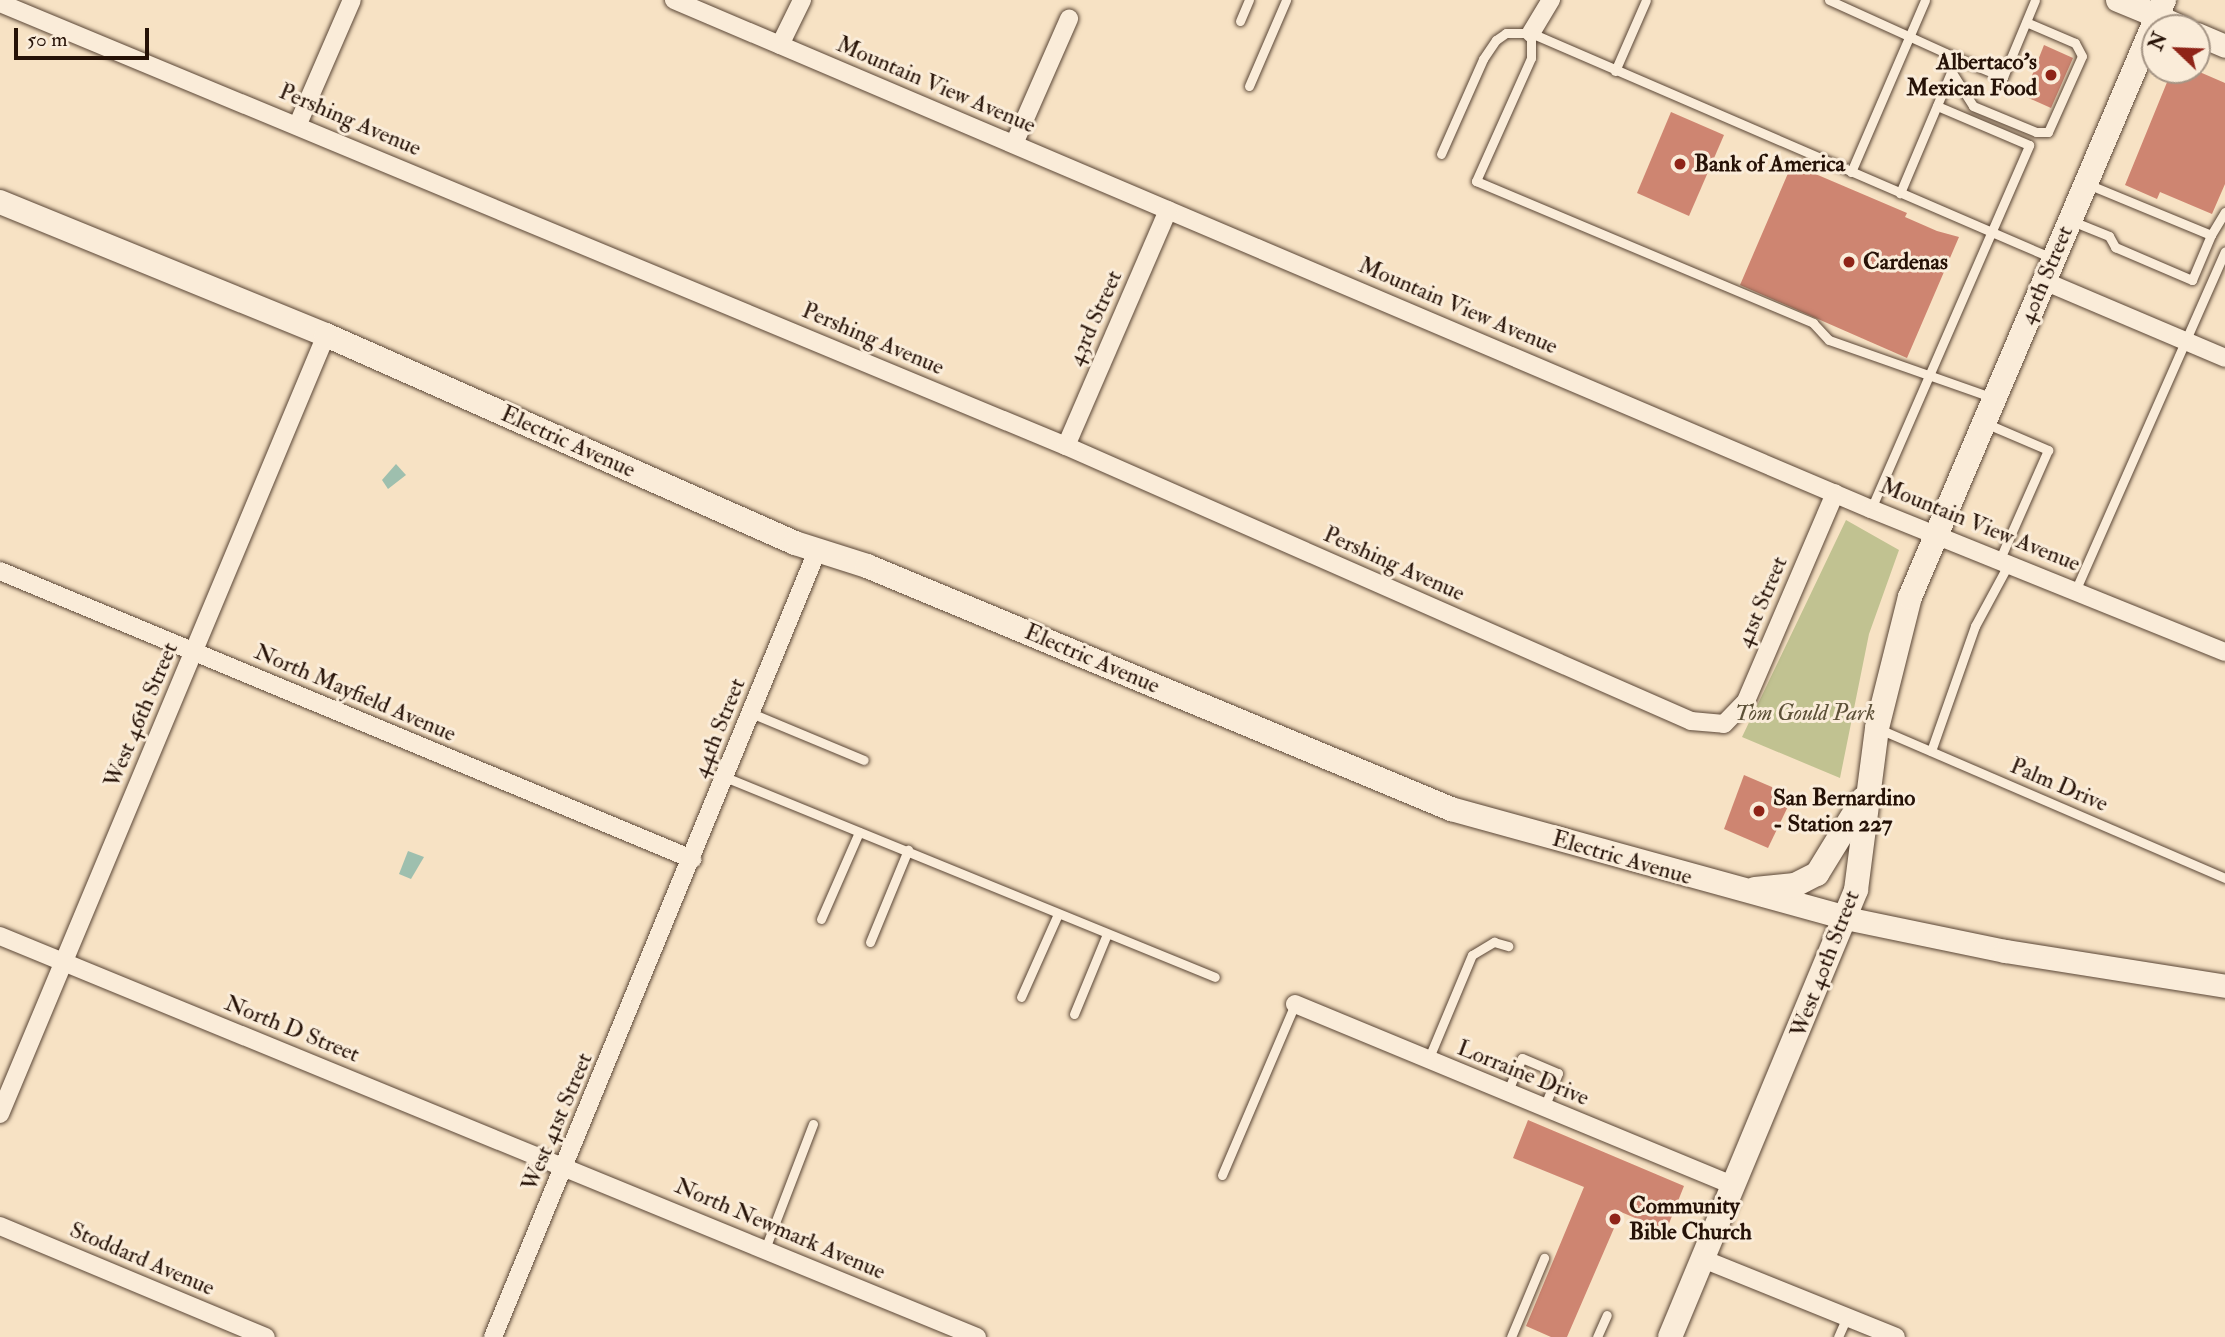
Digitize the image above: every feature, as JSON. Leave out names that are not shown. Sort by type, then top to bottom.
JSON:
[{"type":"main road","points":[[2118,0],[2160,8]]},
{"type":"main road","name":"40th Street","points":[[1934,534],[2160,8]]},
{"type":"main road","name":"Electric Avenue","points":[[0,202],[326,335],[818,549],[1451,809],[1737,891],[1846,918]]},
{"type":"main road","name":"West 40th Street","points":[[1670,1337],[1856,890],[1877,728],[1910,597],[1934,534]]},
{"type":"main road","points":[[1737,891],[1795,884],[1817,874],[1869,788]]},
{"type":"street","points":[[298,124],[352,0]]},
{"type":"street","name":"Mountain View Avenue","points":[[674,0],[1871,509],[2076,589],[2225,652]]},
{"type":"street","points":[[780,46],[802,0]]},
{"type":"street","points":[[1531,33],[1551,0]]},
{"type":"street","name":"Pershing Avenue","points":[[0,3],[298,124],[1066,446],[1691,721],[1724,724]]},
{"type":"street","points":[[1014,145],[1069,19]]},
{"type":"street","name":"43rd Street","points":[[1066,446],[1168,210]]},
{"type":"street","points":[[2048,270],[2182,340],[2225,358]]},
{"type":"street","name":"West 46th Street","points":[[0,1114],[326,335]]},
{"type":"street","name":"41st Street","points":[[1724,724],[1746,701],[1835,493]]},
{"type":"street","name":"44th Street","points":[[665,925],[818,549]]},
{"type":"street","name":"North Mayfield Avenue","points":[[0,571],[692,859]]},
{"type":"street","name":"Electric Avenue","points":[[1846,918],[2005,951],[2225,986]]},
{"type":"street","name":"West 41st Street","points":[[494,1337],[665,925]]},
{"type":"street","name":"North D Street","points":[[0,936],[565,1166]]},
{"type":"street","name":"Lorraine Drive","points":[[1294,1004],[1734,1186]]},
{"type":"street","name":"North Newmark Avenue","points":[[565,1166],[977,1337]]},
{"type":"street","name":"Stoddard Avenue","points":[[0,1226],[266,1337]]},
{"type":"street","points":[[1703,1259],[1896,1337]]},
{"type":"lane","points":[[1240,21],[1249,0]]},
{"type":"lane","points":[[1249,86],[1286,0]]},
{"type":"lane","points":[[1615,71],[1646,0]]},
{"type":"lane","points":[[1829,0],[2003,77],[2035,0]]},
{"type":"lane","points":[[1851,172],[1925,0]]},
{"type":"lane","points":[[1951,71],[1972,106],[2036,132],[2048,132],[2082,57],[2075,43],[2026,22]]},
{"type":"lane","points":[[1441,155],[1483,59],[1496,40],[1506,33],[1531,33],[1993,233],[2048,270]]},
{"type":"lane","points":[[1531,33],[1531,58],[1476,181],[1813,323],[1829,341],[1994,398]]},
{"type":"lane","points":[[1900,193],[1956,58]]},
{"type":"lane","points":[[1871,509],[2029,145],[1937,106]]},
{"type":"lane","points":[[2085,183],[2211,235]]},
{"type":"lane","points":[[2070,220],[2109,236],[2115,247],[2192,279],[2211,235],[2225,212]]},
{"type":"lane","points":[[2076,589],[2182,340],[2225,251]]},
{"type":"lane","points":[[1931,751],[1975,625],[2005,561],[2048,450],[1983,423]]},
{"type":"lane","points":[[751,713],[864,760]]},
{"type":"lane","name":"Palm Drive","points":[[1877,728],[2225,878]]},
{"type":"lane","points":[[725,777],[1215,977]]},
{"type":"lane","points":[[821,919],[859,832]]},
{"type":"lane","points":[[870,942],[908,850]]},
{"type":"lane","points":[[1021,997],[1058,914]]},
{"type":"lane","points":[[1074,1014],[1107,934]]},
{"type":"lane","points":[[1428,1060],[1472,956],[1494,942],[1508,946]]},
{"type":"lane","points":[[1222,1175],[1294,1004]]},
{"type":"lane","points":[[1507,1093],[1521,1058],[1546,1068],[1558,1073],[1544,1108]]},
{"type":"lane","points":[[765,1249],[813,1124]]},
{"type":"lane","points":[[1511,1337],[1544,1258]]},
{"type":"lane","points":[[1597,1337],[1607,1315]]},
{"type":"lane","points":[[1839,1337],[1847,1317]]},
{"type":"green space","name":"Tom Gould Park","points":[[1846,520],[1899,550],[1869,634],[1840,778],[1742,737]]},
{"type":"shaded area","points":[[396,464],[406,475],[388,489],[382,480]]},
{"type":"shaded area","points":[[408,851],[424,857],[411,879],[399,874]]},
{"type":"building","name":"Albertaco’s Mexican Food","points":[[2044,45],[2073,58],[2051,108],[2024,96]]},
{"type":"building","points":[[2211,77],[2225,83],[2225,184],[2212,214],[2160,192],[2157,199],[2125,185],[2166,84],[2211,84]]},
{"type":"building","name":"Bank of America","points":[[1671,112],[1724,135],[1689,216],[1637,193]]},
{"type":"building","name":"Cardenas","points":[[1792,164],[1907,213],[1905,217],[1937,231],[1959,237],[1907,358],[1740,285]]},
{"type":"building","name":"San Bernardino - Station 227","points":[[1744,775],[1793,796],[1768,848],[1724,829]]},
{"type":"building","points":[[1528,1120],[1684,1186],[1666,1231],[1621,1212],[1567,1337],[1551,1337],[1526,1326],[1584,1187],[1513,1158]]},
{"type":"place","name":"Albertaco’s Mexican Food","points":[[2051,75]]},
{"type":"place","name":"Bank of America","points":[[1680,164]]},
{"type":"place","name":"Cardenas","points":[[1849,262]]},
{"type":"place","name":"San Bernardino - Station 227","points":[[1759,811]]},
{"type":"place","name":"Community Bible Church","points":[[1615,1219]]}]
